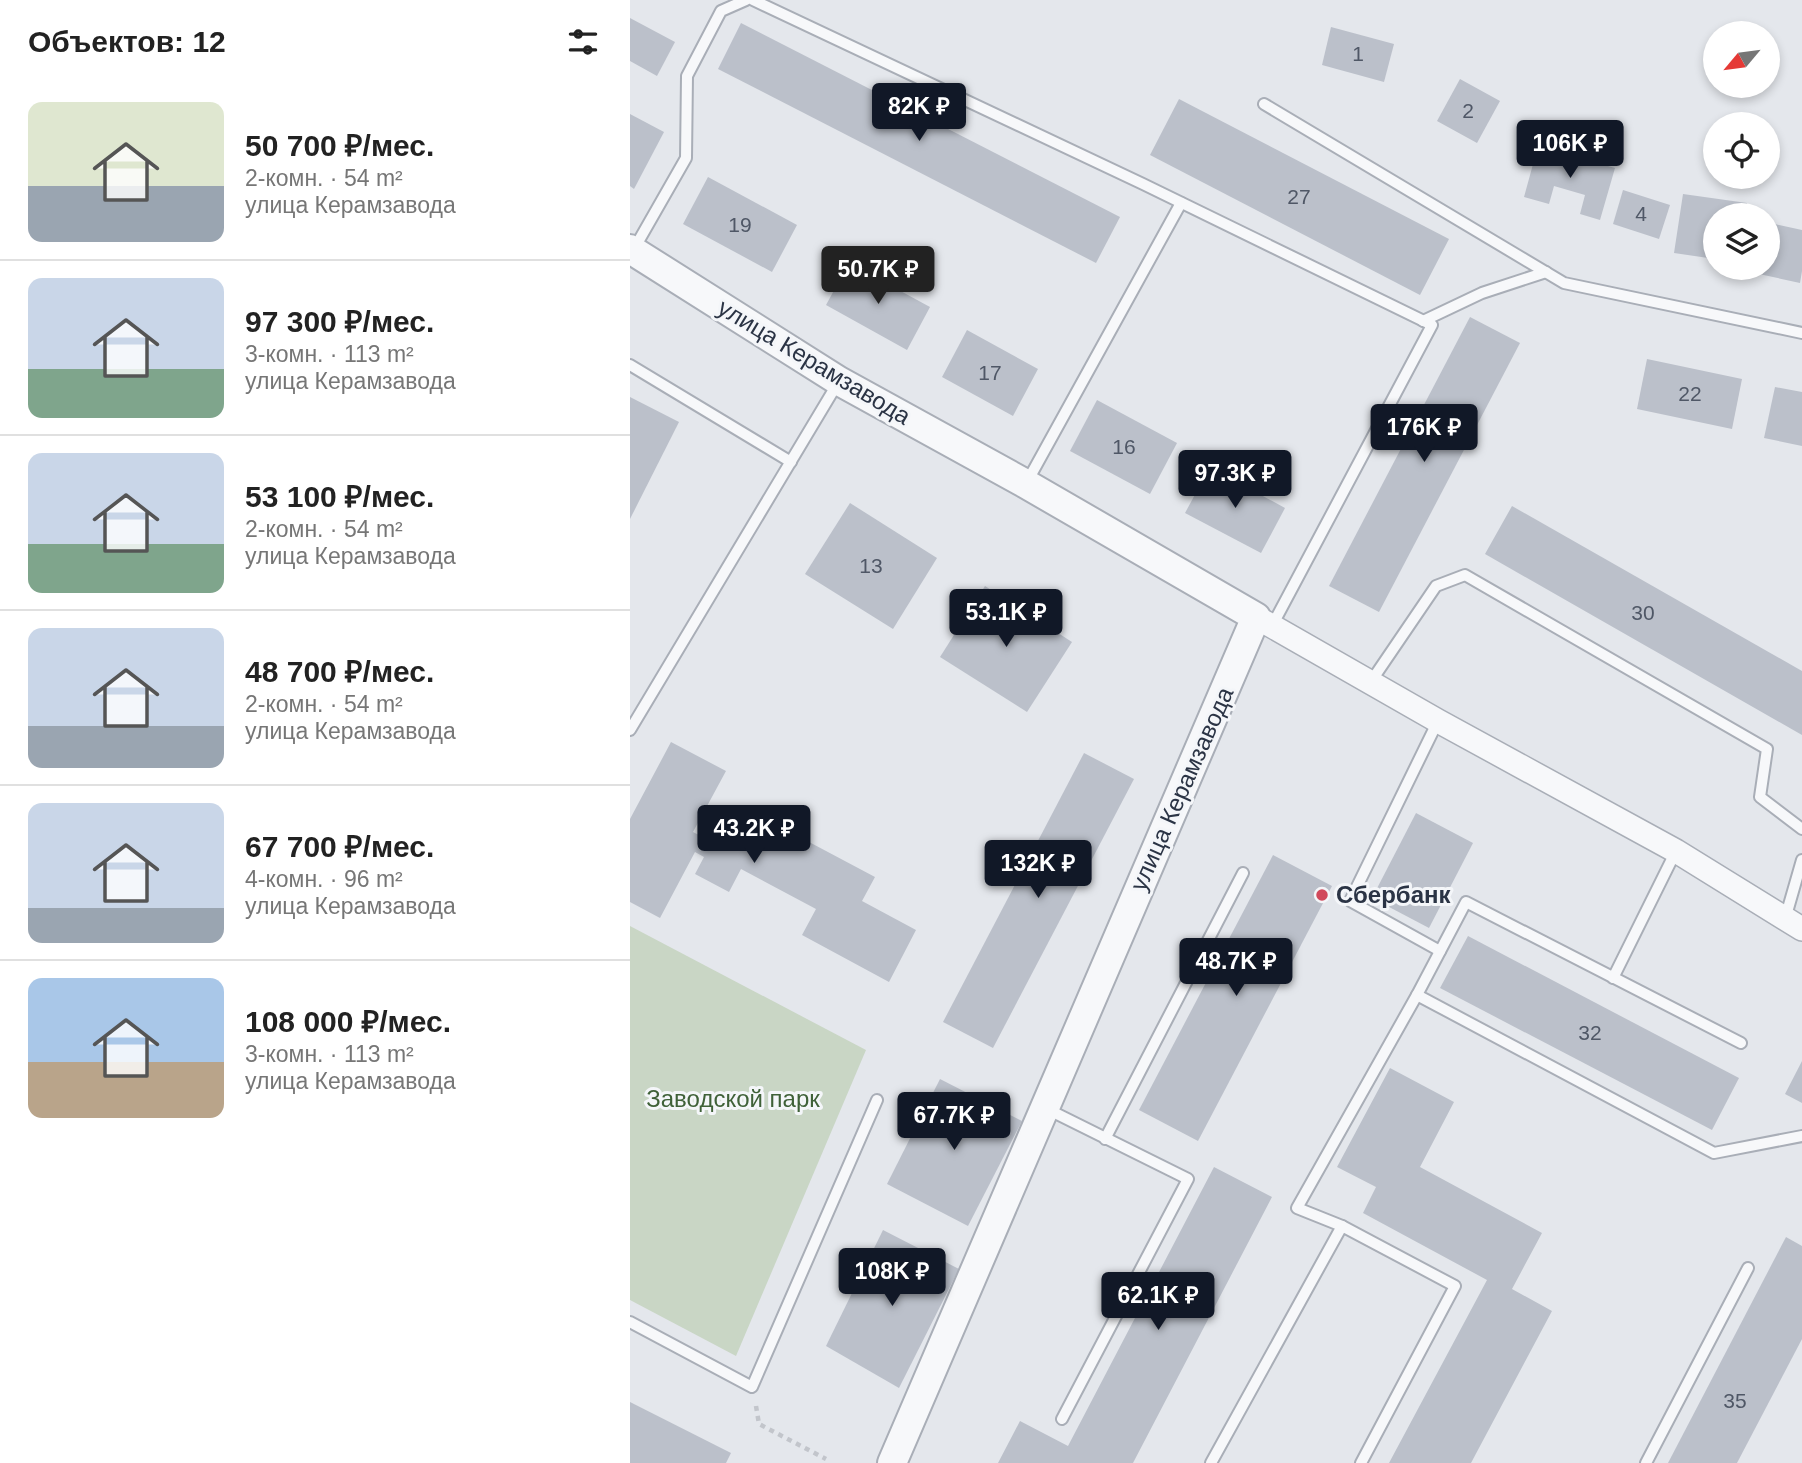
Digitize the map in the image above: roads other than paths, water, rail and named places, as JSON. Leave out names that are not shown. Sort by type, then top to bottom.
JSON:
[{"type":"street","name":"улица Керамзавода","points":[[632,250],[839,381],[1026,484],[1438,722],[1676,851],[1794,924]]},
{"type":"street","name":"улица Керамзавода","points":[[892,1463],[1045,1108],[1264,622]]},
{"type":"lane","points":[[632,250],[686,158],[687,76],[721,11],[746,0]]},
{"type":"lane","points":[[753,0],[1432,325],[1264,622]]},
{"type":"lane","points":[[1264,104],[1564,283],[1802,333]]},
{"type":"lane","points":[[1026,484],[1181,203]]},
{"type":"lane","points":[[1423,321],[1482,293],[1546,272]]},
{"type":"lane","points":[[630,365],[791,462]]},
{"type":"lane","points":[[630,730],[839,381]]},
{"type":"lane","points":[[1370,683],[1436,586],[1465,575],[1767,749],[1760,797],[1802,828]]},
{"type":"lane","points":[[1438,722],[1350,901],[1440,951]]},
{"type":"lane","points":[[1613,978],[1676,851]]},
{"type":"lane","points":[[1794,924],[1802,860]]},
{"type":"lane","points":[[1105,1139],[1243,873]]},
{"type":"lane","points":[[1360,1463],[1455,1286],[1342,1226],[1297,1208],[1466,902],[1741,1043]]},
{"type":"lane","points":[[1417,995],[1714,1153],[1802,1136]]},
{"type":"lane","points":[[630,1322],[752,1387],[877,1100]]},
{"type":"lane","points":[[1045,1108],[1188,1179],[1062,1419]]},
{"type":"lane","points":[[1211,1463],[1342,1226]]},
{"type":"lane","points":[[1646,1463],[1748,1268]]},
{"type":"place","name":"Сбербанк","points":[[1322,895]]},
{"type":"park label","name":"Заводской парк","points":[[733,1099]]}]
